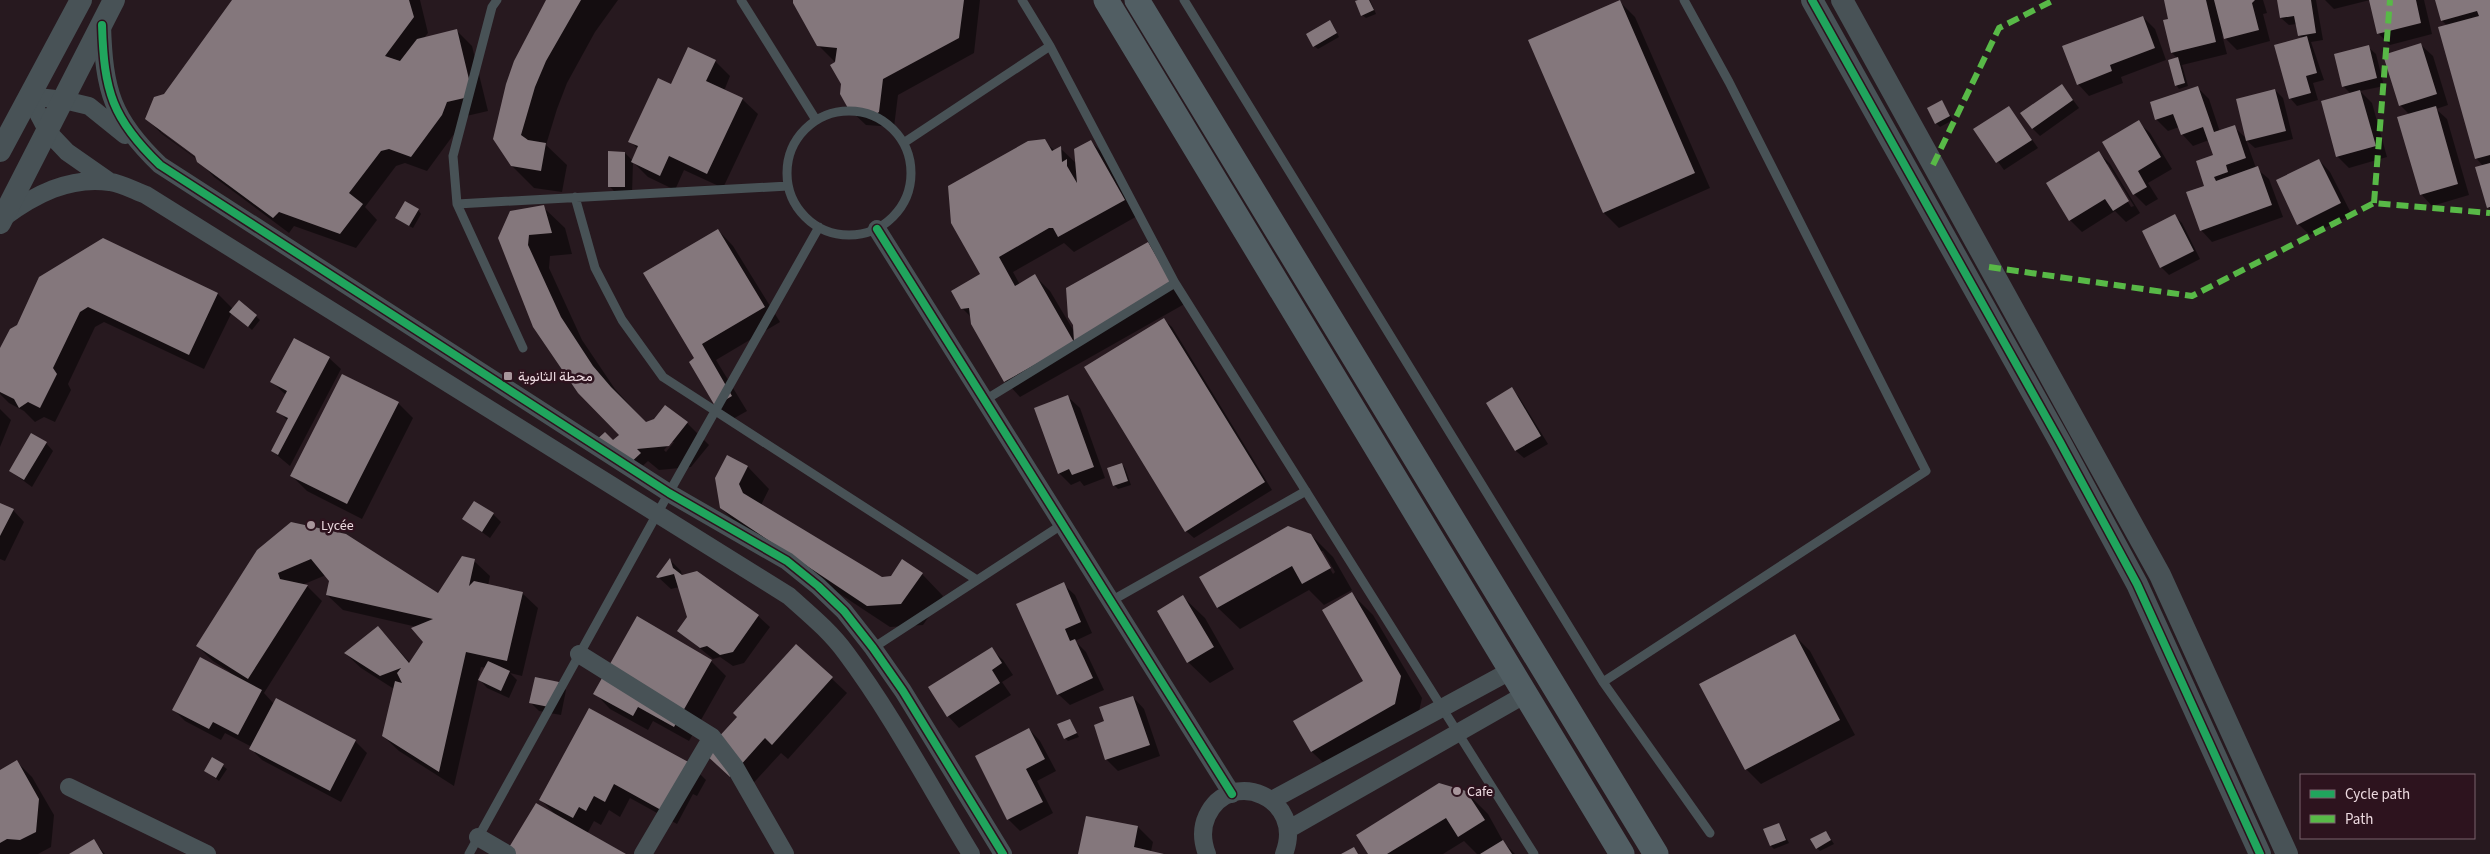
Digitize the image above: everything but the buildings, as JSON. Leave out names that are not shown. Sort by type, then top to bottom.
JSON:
[{"type":"main road","points":[[1106,0],[1622,854]]},
{"type":"main road","points":[[1137,0],[1656,854]]},
{"type":"street","points":[[0,151],[81,0]]},
{"type":"street","points":[[1,221],[114,0]]},
{"type":"street","points":[[1812,0],[2060,442],[2124,560],[2260,854]]},
{"type":"street","points":[[1842,0],[2160,574],[2287,854]]},
{"type":"street","points":[[102,25],[103,70],[108,92],[121,121],[138,144]]},
{"type":"street","points":[[29,96],[64,100],[89,106],[138,144],[160,165],[669,493],[787,561],[838,605],[873,648],[903,691],[1003,854]]},
{"type":"street","points":[[29,96],[48,132],[67,152],[110,182],[146,195],[789,596],[819,622],[846,652],[971,854]]},
{"type":"street","points":[[1,221],[29,199],[51,188],[82,182],[110,182]]},
{"type":"street","points":[[877,229],[1232,794]]},
{"type":"street","points":[[579,654],[712,737],[734,767],[785,854]]},
{"type":"street","points":[[1272,800],[1512,670]]},
{"type":"street","points":[[1289,829],[1526,694]]},
{"type":"street","points":[[643,854],[712,737]]},
{"type":"street","points":[[69,787],[207,854]]},
{"type":"street","points":[[1207,854],[1202,838],[1204,824],[1210,811],[1219,800],[1232,794],[1246,791],[1260,793],[1272,800],[1283,813],[1289,829],[1289,842],[1284,854]]},
{"type":"street","points":[[478,837],[507,854]]},
{"type":"lane","points":[[497,0],[492,6],[453,156],[457,204],[523,348]]},
{"type":"lane","points":[[741,0],[816,120]]},
{"type":"lane","points":[[1022,0],[1050,46],[1175,283],[1534,854]]},
{"type":"lane","points":[[1184,0],[1604,682],[1710,833]]},
{"type":"lane","points":[[1604,682],[1926,471],[1729,82],[1684,0]]},
{"type":"lane","points":[[905,142],[1050,46]]},
{"type":"lane","points":[[855,110],[875,115],[892,126],[905,142],[911,161],[910,188],[906,201],[894,217],[877,229],[858,235],[838,234],[819,227],[804,217],[794,203],[788,186],[787,167],[792,148],[802,132],[816,120],[835,112],[855,110]]},
{"type":"lane","points":[[457,204],[788,186]]},
{"type":"lane","points":[[575,198],[595,268],[622,320],[663,378],[977,580]]},
{"type":"lane","points":[[469,854],[714,410],[819,227]]},
{"type":"lane","points":[[985,400],[1175,283]]},
{"type":"lane","points":[[1111,601],[1306,491]]},
{"type":"lane","points":[[873,648],[1063,524]]},
{"type":"marked path","points":[[1933,165],[1999,28],[2054,0]]},
{"type":"marked path","points":[[2374,203],[2390,0]]},
{"type":"marked path","points":[[1989,267],[2192,296],[2374,203],[2490,213]]},
{"type":"cycle path","points":[[1812,0],[2060,442],[2137,584],[2260,854]]},
{"type":"cycle path","points":[[102,25],[105,68],[114,102],[121,118],[131,133],[160,165],[669,493],[787,561],[818,586],[844,611],[903,691],[1003,854]]},
{"type":"cycle path","points":[[877,229],[1232,794]]},
{"type":"place","name":"محطة الثانوية","points":[[508,376]]},
{"type":"place","name":"Lycée","points":[[311,525]]},
{"type":"place","name":"Cafe","points":[[1457,791]]}]
